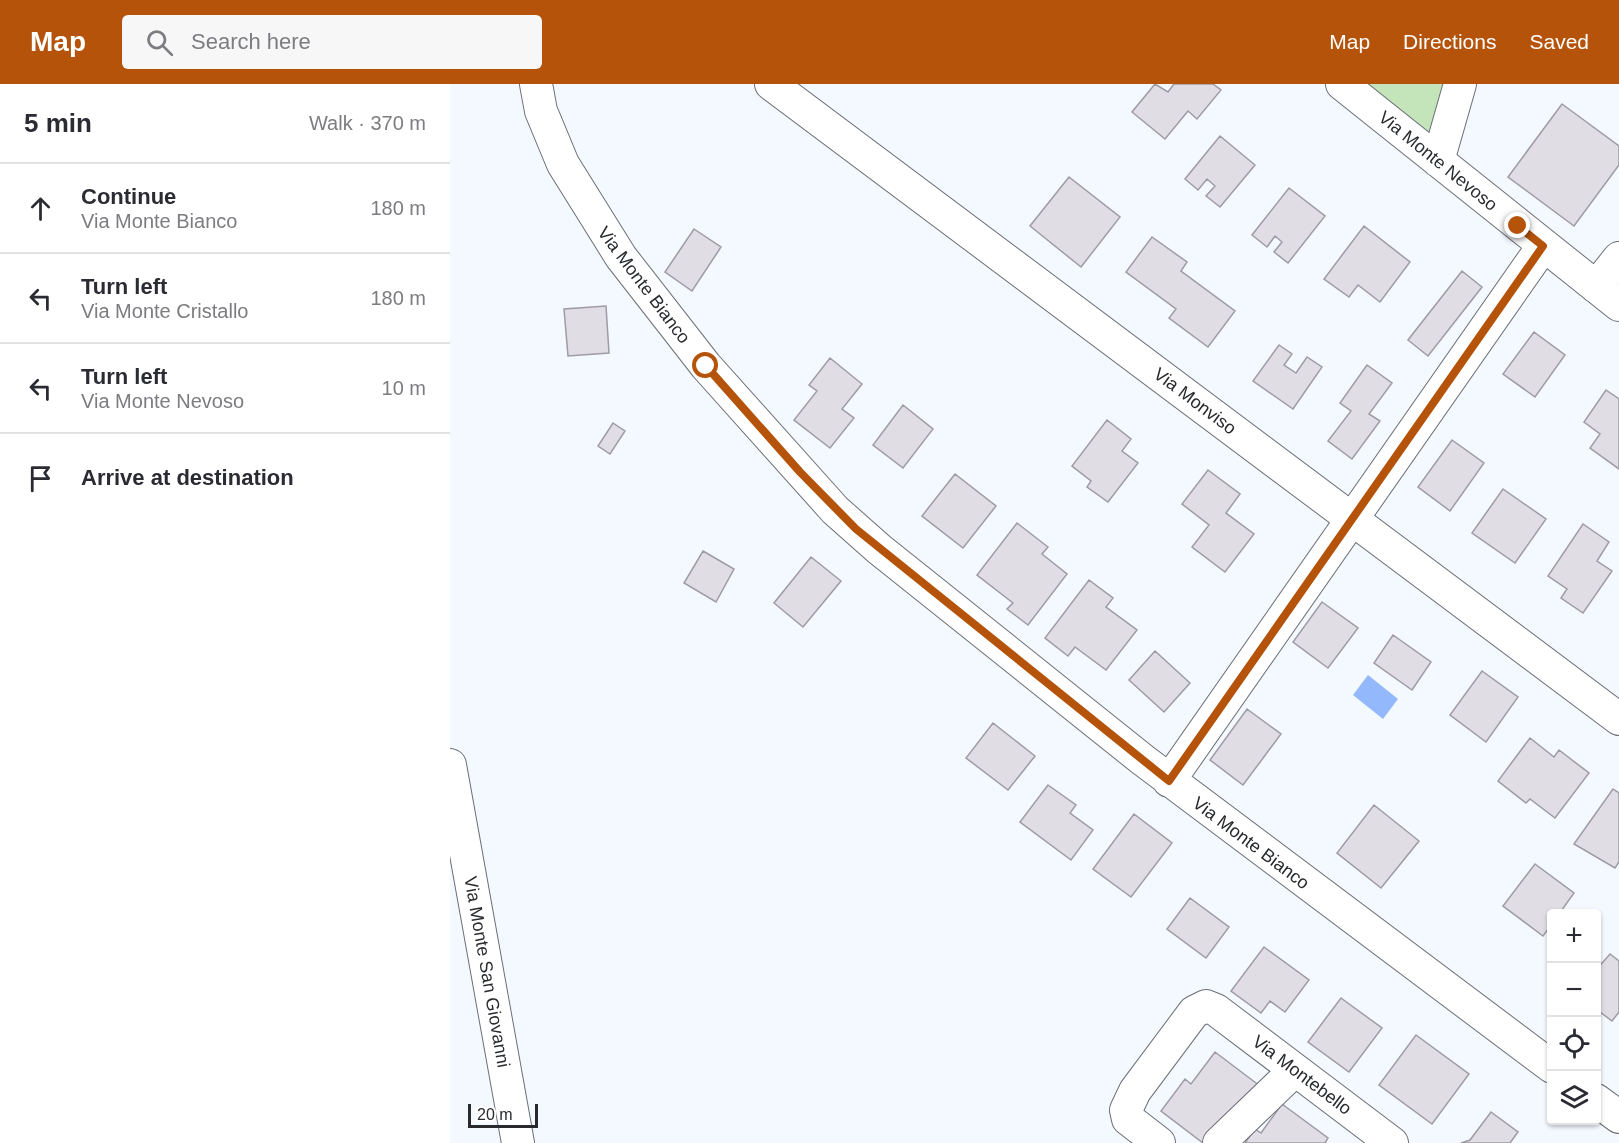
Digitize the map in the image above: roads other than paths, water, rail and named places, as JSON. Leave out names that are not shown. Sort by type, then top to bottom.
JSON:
[{"type":"street","name":"Via Monte Bianco","points":[[536,84],[541,111],[558,153],[603,230],[670,322],[800,472],[879,549],[1169,781],[1547,1064]]},
{"type":"street","name":"Via Monte Nevoso","points":[[1342,84],[1607,296]]},
{"type":"street","points":[[1438,161],[1460,84]]},
{"type":"street","name":"Via Monviso","points":[[775,86],[1619,719]]},
{"type":"street","points":[[1169,781],[1543,246]]},
{"type":"street","points":[[1607,296],[1619,258]]},
{"type":"street","name":"Via Monte San Giovanni","points":[[450,765],[518,1143]]},
{"type":"street","name":"Via Montebello","points":[[1159,1143],[1128,1119],[1128,1105],[1135,1091],[1194,1012],[1202,1007],[1211,1007],[1295,1070],[1373,1138]]},
{"type":"street","points":[[1219,1143],[1295,1070]]},
{"type":"street","points":[[1601,1104],[1619,1117]]},
{"type":"water","points":[[1368,675],[1398,699],[1383,719],[1353,695]]}]
